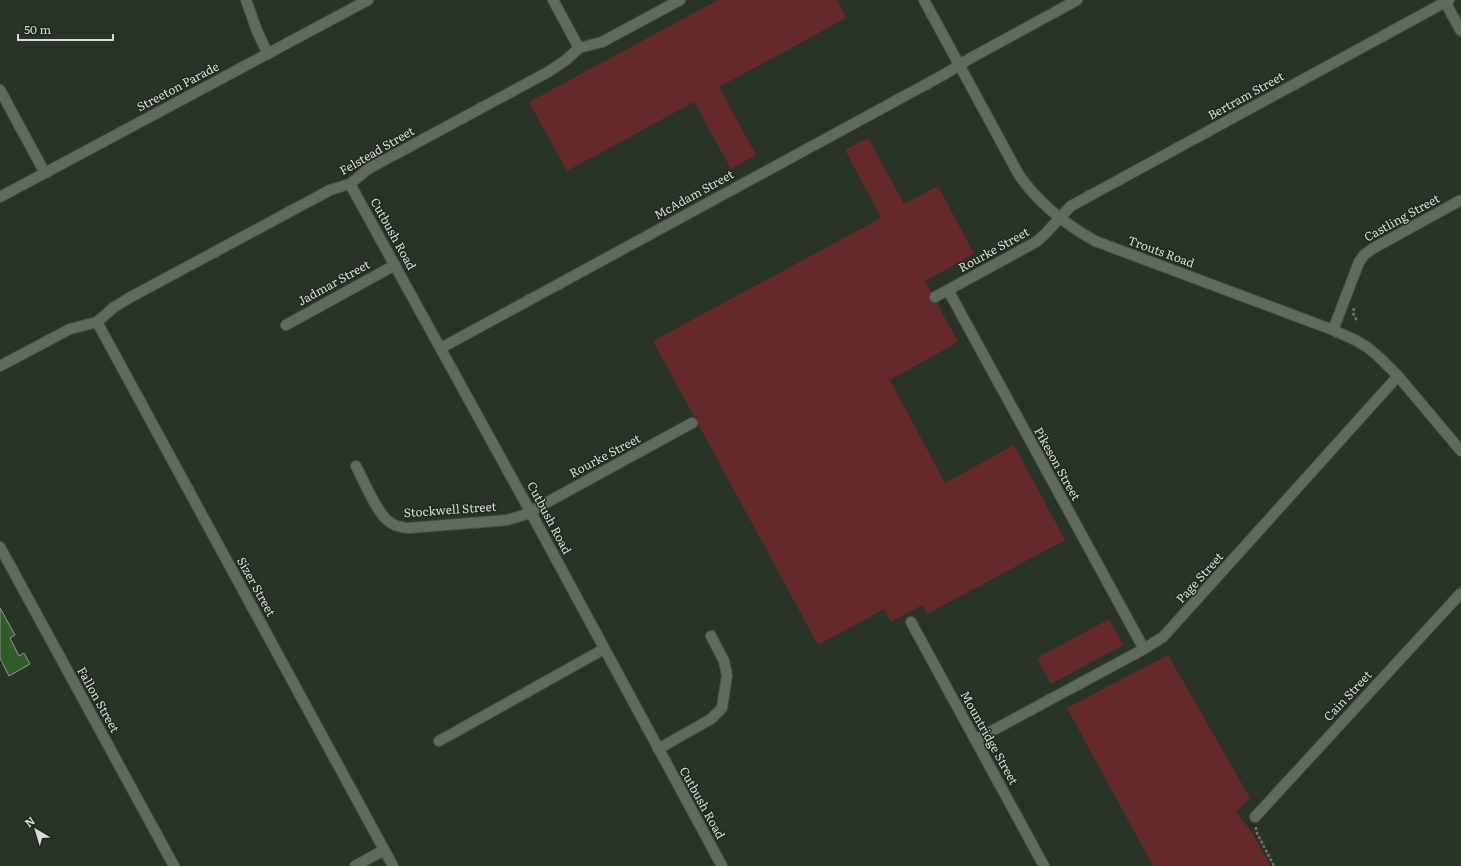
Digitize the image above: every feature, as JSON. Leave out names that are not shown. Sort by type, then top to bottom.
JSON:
[{"type":"street","points":[[246,0],[257,31],[268,54]]},
{"type":"street","name":"Streeton Parade","points":[[0,198],[368,0]]},
{"type":"street","points":[[553,0],[579,48]]},
{"type":"street","name":"Felstead Street","points":[[0,366],[70,329],[97,322],[113,308],[129,298],[330,190],[350,184],[368,169],[548,72],[566,60],[579,48],[602,42],[680,0]]},
{"type":"street","name":"Trouts Road","points":[[924,0],[1019,175],[1036,197],[1059,218],[1095,241],[1333,330],[1355,340],[1367,347],[1379,357],[1398,376],[1461,451]]},
{"type":"street","name":"McAdam Street","points":[[441,348],[1077,0]]},
{"type":"street","points":[[1446,1],[1461,31]]},
{"type":"street","name":"Bertram Street","points":[[1059,218],[1071,206],[1446,1]]},
{"type":"street","points":[[0,90],[45,174]]},
{"type":"street","name":"Cutbush Road","points":[[350,184],[530,511],[722,866]]},
{"type":"street","name":"Castling Street","points":[[1333,330],[1359,262],[1364,255],[1372,249],[1461,200]]},
{"type":"street","name":"Rourke Street","points":[[935,297],[1036,242],[1059,218]]},
{"type":"street","name":"Jadmar Street","points":[[286,325],[395,265]]},
{"type":"street","name":"Pikeson Street","points":[[948,290],[1144,649]]},
{"type":"street","name":"Sizer Street","points":[[97,322],[393,866]]},
{"type":"street","name":"Page Street","points":[[975,740],[1164,637],[1398,376]]},
{"type":"street","name":"Rourke Street","points":[[530,511],[692,423]]},
{"type":"street","name":"Stockwell Street","points":[[356,466],[382,514],[390,523],[402,528],[496,521],[515,518],[530,511]]},
{"type":"street","name":"Fallon Street","points":[[0,547],[174,866]]},
{"type":"street","name":"Cain Street","points":[[1255,817],[1461,593]]},
{"type":"street","name":"Mountridge Street","points":[[911,622],[1044,866]]},
{"type":"street","points":[[658,749],[711,718],[722,708],[727,675],[724,661],[711,636]]},
{"type":"street","points":[[438,740],[604,649]]},
{"type":"street","points":[[355,866],[384,850]]},
{"type":"path","points":[[1354,306],[1354,313],[1357,321]]},
{"type":"path","points":[[1255,817],[1256,831],[1274,866]]},
{"type":"shaded area","points":[[718,0],[837,0],[846,18],[719,87],[756,155],[731,169],[694,102],[567,171],[529,102]]},
{"type":"shaded area","points":[[868,138],[904,204],[938,186],[974,254],[925,281],[958,342],[890,380],[945,483],[1014,445],[1065,540],[927,614],[922,605],[891,622],[884,609],[818,645],[653,341],[881,218],[845,150]]},
{"type":"shaded area","points":[[1109,619],[1123,645],[1051,684],[1037,658]]},
{"type":"shaded area","points":[[1168,655],[1250,798],[1236,812],[1252,832],[1270,866],[1153,866],[1067,708]]},
{"type":"building","points":[[0,608],[15,635],[10,638],[19,656],[24,653],[30,664],[9,676],[0,658]]}]
